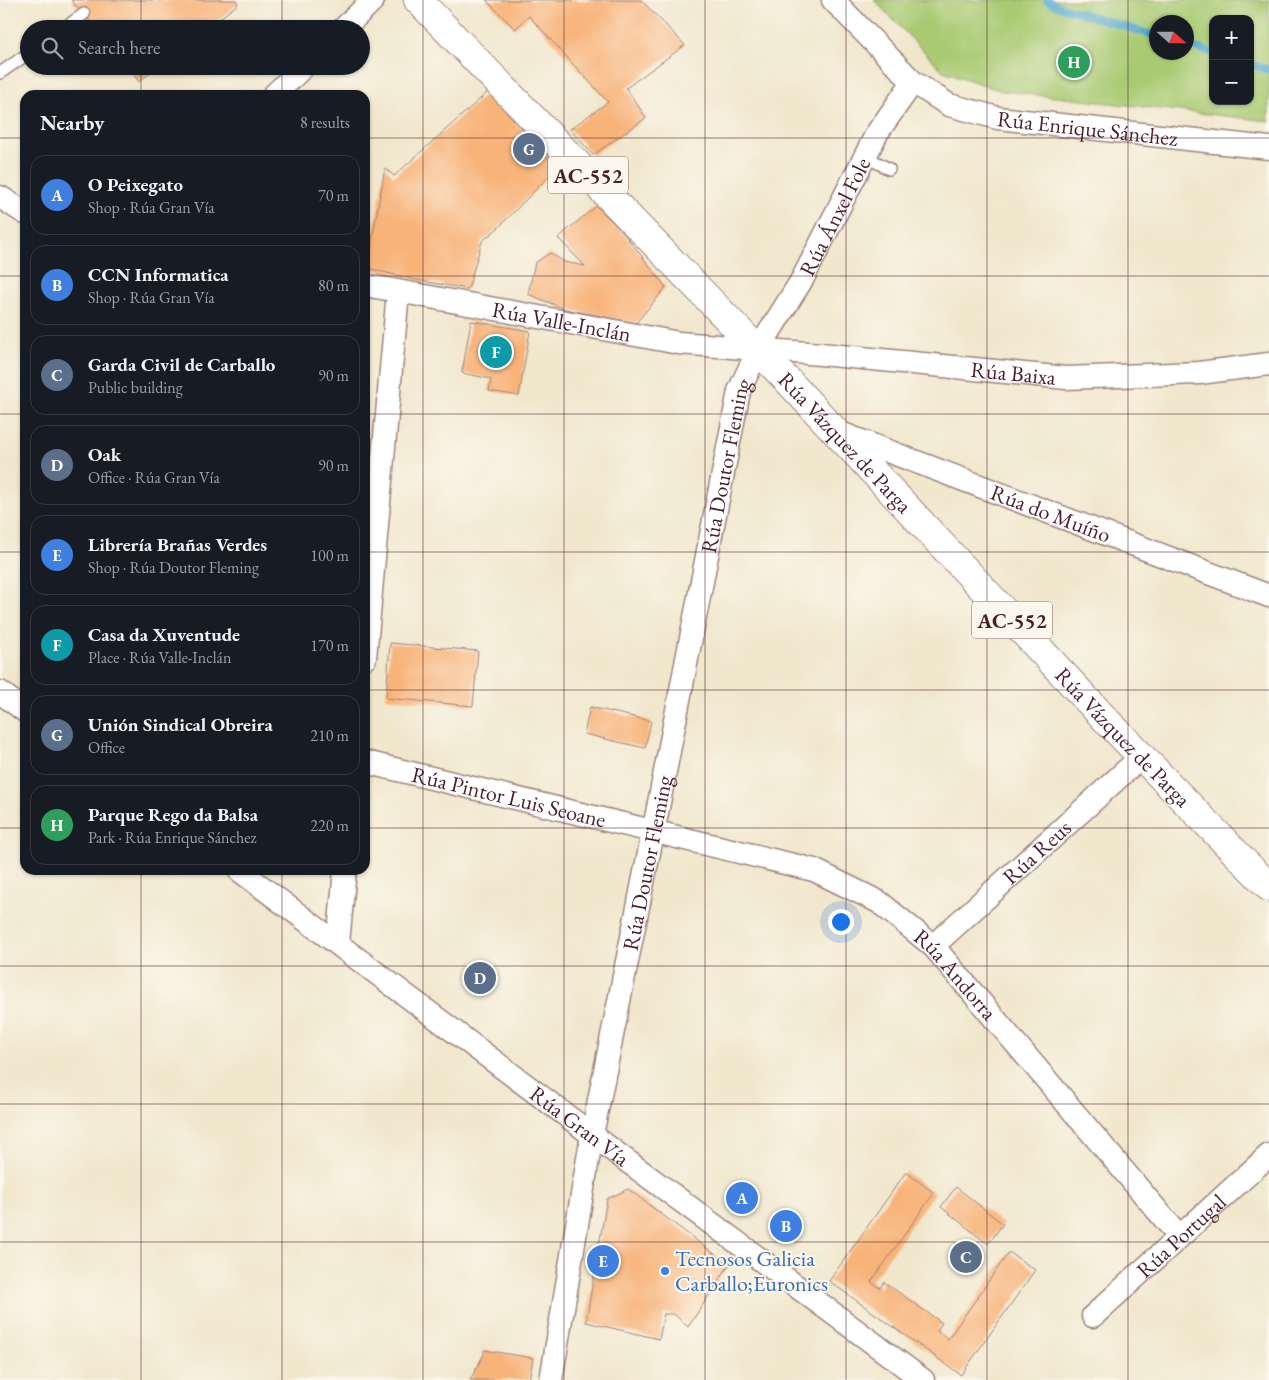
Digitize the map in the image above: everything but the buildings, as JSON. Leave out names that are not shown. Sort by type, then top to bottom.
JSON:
[{"type":"main road","name":"Rúa Vázquez de Parga","points":[[418,0],[758,350],[1141,757],[1269,887]]},
{"type":"street","points":[[352,20],[373,0]]},
{"type":"street","name":"Rúa Enrique Sánchez","points":[[833,0],[913,82],[949,105],[998,118],[1269,148]]},
{"type":"street","points":[[279,90],[295,75]]},
{"type":"street","name":"Rúa Ánxel Fole","points":[[758,350],[803,278],[877,133],[913,82]]},
{"type":"street","points":[[0,197],[20,210]]},
{"type":"street","name":"Rúa Valle-Inclán","points":[[370,287],[679,343],[758,350]]},
{"type":"street","points":[[370,603],[398,292]]},
{"type":"street","name":"Rúa Baixa","points":[[758,350],[821,354],[1066,378],[1199,373],[1269,364]]},
{"type":"street","name":"Rúa Doutor Fleming","points":[[551,1380],[592,1134],[653,832],[738,392],[758,350]]},
{"type":"street","name":"Rúa do Muíño","points":[[834,430],[1269,596]]},
{"type":"street","points":[[0,692],[20,707]]},
{"type":"street","name":"Rúa Reus","points":[[933,946],[1141,757]]},
{"type":"street","name":"Rúa Pintor Luis Seoane","points":[[370,763],[653,832]]},
{"type":"street","name":"Rúa Andorra","points":[[653,832],[814,870],[879,902],[933,946],[1179,1236]]},
{"type":"street","name":"Rúa Gran Vía","points":[[246,875],[923,1380]]},
{"type":"street","points":[[338,943],[345,875]]},
{"type":"street","name":"Rúa Portugal","points":[[1093,1316],[1269,1155]]},
{"type":"lane","points":[[76,20],[84,14]]},
{"type":"lane","points":[[0,73],[20,59]]},
{"type":"lane","points":[[865,156],[888,169]]},
{"type":"green space","points":[[874,0],[1269,0],[1269,121],[1002,91],[943,71]]},
{"type":"waterway","points":[[1047,0],[1055,5],[1149,34]]},
{"type":"waterway","points":[[1194,47],[1209,52]]},
{"type":"waterway","points":[[1254,65],[1269,70]]},
{"type":"place","name":"Parque Rego da Balsa","points":[[1074,62]]},
{"type":"place","name":"Unión Sindical Obreira","points":[[529,149]]},
{"type":"place","name":"Casa da Xuventude","points":[[496,352]]},
{"type":"place","name":"Oak","points":[[480,978]]},
{"type":"place","name":"O Peixegato","points":[[742,1198]]},
{"type":"place","name":"CCN Informatica","points":[[786,1226]]},
{"type":"place","name":"Garda Civil de Carballo","points":[[966,1257]]},
{"type":"place","name":"Librería Brañas Verdes","points":[[603,1261]]},
{"type":"place","name":"Tecnosos Galicia Carballo;Euronics","points":[[665,1271]]}]
